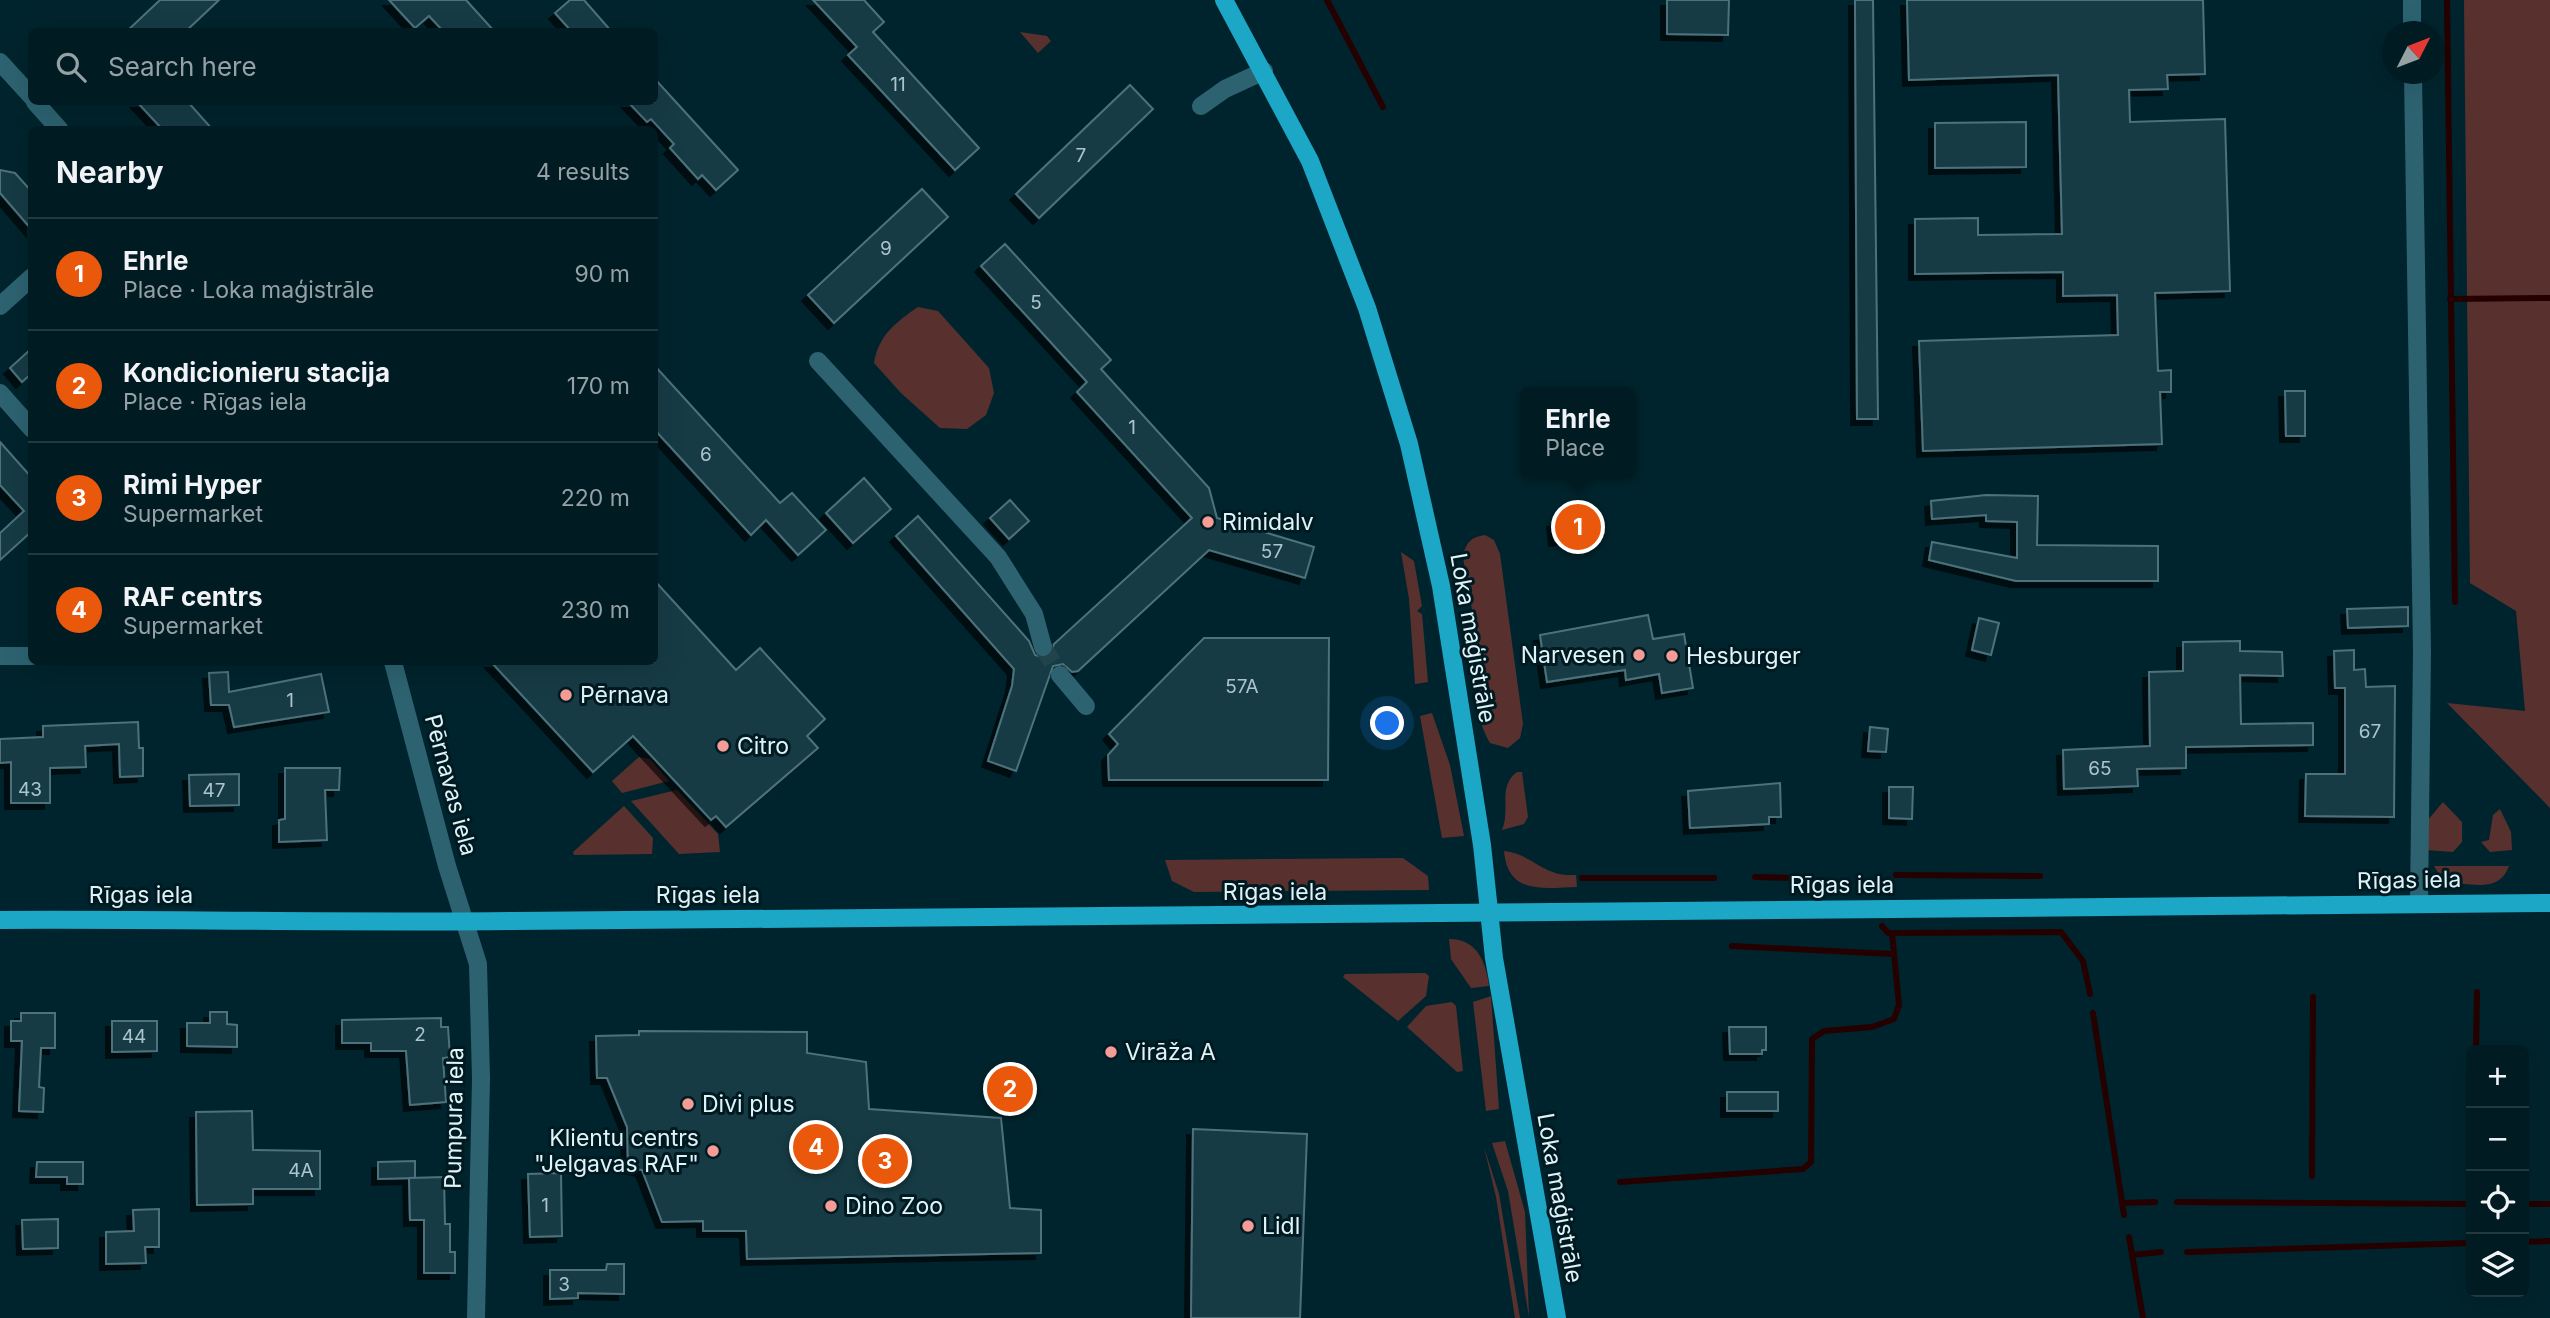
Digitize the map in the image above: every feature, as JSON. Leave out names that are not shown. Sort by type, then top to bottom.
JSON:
[{"type":"main road","name":"Loka maģistrāle","points":[[1224,0],[1310,161],[1367,308],[1409,443],[1441,586],[1482,845],[1500,1000],[1557,1318]]},
{"type":"main road","name":"Rīgas iela","points":[[0,920],[465,921],[1418,915],[1489,912],[2550,903]]},
{"type":"street","points":[[2412,0],[2412,21]]},
{"type":"street","points":[[0,62],[28,93]]},
{"type":"street","points":[[1201,106],[1224,89],[1264,71]]},
{"type":"street","points":[[2413,84],[2422,651],[2419,904]]},
{"type":"street","points":[[39,105],[57,126]]},
{"type":"street","points":[[5,301],[28,281]]},
{"type":"street","points":[[818,361],[998,557],[1034,614],[1043,647]]},
{"type":"street","points":[[0,393],[28,424]]},
{"type":"street","points":[[0,656],[28,656]]},
{"type":"street","name":"Pērnavas iela","points":[[394,665],[447,866],[465,921]]},
{"type":"street","points":[[1060,675],[1086,706]]},
{"type":"street","name":"Pumpura iela","points":[[465,921],[478,964],[481,1078],[476,1318]]},
{"type":"shaded area","points":[[2464,0],[2550,0],[2550,808],[2447,703],[2525,711],[2516,611],[2470,583]]},
{"type":"shaded area","points":[[1020,32],[1047,36],[1051,41],[1038,53]]},
{"type":"shaded area","points":[[918,307],[938,311],[989,368],[994,393],[986,415],[967,429],[940,428],[901,393],[874,363],[879,345],[889,330]]},
{"type":"shaded area","points":[[1485,535],[1494,540],[1500,554],[1523,724],[1520,738],[1508,748],[1490,743],[1478,707],[1478,647],[1463,555],[1470,541]]},
{"type":"shaded area","points":[[1401,552],[1414,561],[1422,606],[1417,611],[1422,614],[1428,682],[1415,684],[1409,599]]},
{"type":"shaded area","points":[[1432,713],[1450,765],[1464,836],[1442,838],[1420,716]]},
{"type":"shaded area","points":[[639,757],[650,759],[669,781],[622,793],[612,781]]},
{"type":"shaded area","points":[[1517,772],[1522,772],[1528,817],[1524,824],[1502,830],[1507,784]]},
{"type":"shaded area","points":[[677,790],[718,834],[720,852],[679,854],[631,801]]},
{"type":"shaded area","points":[[2443,802],[2462,822],[2462,842],[2453,852],[2426,850],[2427,821]]},
{"type":"shaded area","points":[[624,806],[653,838],[652,854],[574,855],[573,852]]},
{"type":"shaded area","points":[[2500,809],[2511,832],[2512,850],[2490,852],[2481,842],[2489,840],[2493,815]]},
{"type":"shaded area","points":[[1504,851],[1523,856],[1554,873],[1576,875],[1577,887],[1540,888],[1520,882],[1512,875]]},
{"type":"shaded area","points":[[1403,858],[1428,876],[1429,890],[1194,892],[1172,881],[1165,860]]},
{"type":"shaded area","points":[[2434,866],[2509,866],[2504,875],[2491,884],[2473,885],[2444,882]]},
{"type":"shaded area","points":[[1449,939],[1467,943],[1478,953],[1489,986],[1471,988],[1451,959]]},
{"type":"shaded area","points":[[1425,973],[1429,976],[1426,996],[1398,1021],[1343,977],[1345,974]]},
{"type":"shaded area","points":[[1491,996],[1499,1109],[1486,1111],[1473,1002]]},
{"type":"shaded area","points":[[1452,1002],[1456,1006],[1463,1071],[1457,1072],[1407,1027],[1426,1006]]},
{"type":"shaded area","points":[[1505,1141],[1525,1212],[1529,1317],[1508,1191],[1492,1143]]},
{"type":"shaded area","points":[[1484,1147],[1499,1194],[1520,1318],[1515,1318],[1496,1197]]},
{"type":"building","points":[[160,0],[219,0],[189,28],[130,28]]},
{"type":"building","points":[[389,0],[466,0],[491,28],[440,28],[429,16],[415,28]]},
{"type":"building","points":[[570,0],[584,0],[608,28],[568,28],[555,13]]},
{"type":"building","points":[[813,0],[864,0],[884,22],[873,32],[979,148],[955,170],[848,55],[857,47]]},
{"type":"building","points":[[1667,0],[1729,0],[1728,35],[1667,34]]},
{"type":"building","points":[[1855,0],[1873,0],[1878,419],[1857,419]]},
{"type":"building","points":[[1907,0],[2203,0],[2205,74],[2167,75],[2168,89],[2129,90],[2130,122],[2225,119],[2230,291],[2155,293],[2158,371],[2171,370],[2171,392],[2160,392],[2162,444],[1923,451],[1919,341],[2118,335],[2117,295],[2063,296],[2063,272],[1915,274],[1915,219],[1978,218],[1978,235],[2062,234],[2058,75],[1909,80]]},
{"type":"building","points":[[658,82],[738,170],[716,190],[702,175],[698,179],[670,148],[674,144],[651,119],[647,122],[631,105],[658,105]]},
{"type":"building","points":[[1130,85],[1153,109],[1039,218],[1016,194]]},
{"type":"building","points":[[140,105],[191,105],[209,126],[159,126]]},
{"type":"building","points":[[2026,122],[2026,167],[1935,168],[1935,123]]},
{"type":"building","points":[[0,170],[15,173],[28,188],[28,225],[0,193]]},
{"type":"building","points":[[922,189],[948,217],[834,323],[808,295]]},
{"type":"building","points":[[1005,244],[1111,360],[1101,369],[1209,488],[1217,518],[1314,547],[1305,578],[1209,550],[1078,671],[1072,672],[1063,664],[1053,666],[1016,771],[988,761],[1012,686],[1014,669],[896,536],[918,516],[1029,641],[1035,655],[1045,658],[1051,654],[1054,644],[1192,518],[1077,392],[1087,382],[981,266]]},
{"type":"building","points":[[28,352],[28,377],[22,382],[10,368]]},
{"type":"building","points":[[658,369],[780,503],[792,493],[826,530],[798,555],[766,520],[751,535],[658,433]]},
{"type":"building","points":[[2285,391],[2305,391],[2305,436],[2286,436]]},
{"type":"building","points":[[0,442],[28,474],[28,535],[0,560],[0,533],[24,511],[0,485]]},
{"type":"building","points":[[864,478],[891,509],[853,543],[826,513]]},
{"type":"building","points":[[1986,495],[2038,496],[2037,545],[2158,546],[2158,581],[2016,581],[1929,560],[1932,542],[2017,558],[2017,522],[1986,521],[1986,515],[1932,519],[1931,501]]},
{"type":"building","points":[[1010,500],[1029,521],[1009,539],[990,518]]},
{"type":"building","points":[[1601,514],[1604,533],[1555,540],[1553,521]]},
{"type":"building","points":[[658,584],[736,670],[760,648],[825,719],[807,736],[818,748],[726,827],[716,816],[711,820],[633,736],[593,772],[494,665],[658,665]]},
{"type":"building","points":[[2408,607],[2408,626],[2348,628],[2347,609]]},
{"type":"building","points":[[1648,615],[1653,639],[1684,634],[1693,688],[1662,693],[1659,674],[1626,680],[1625,670],[1547,682],[1540,635]]},
{"type":"building","points":[[1979,618],[1999,623],[1991,655],[1972,650]]},
{"type":"building","points":[[1204,638],[1329,638],[1328,780],[1109,780],[1108,755],[1118,744],[1109,734]]},
{"type":"building","points":[[2240,641],[2240,651],[2282,652],[2283,676],[2240,675],[2241,724],[2313,723],[2313,745],[2186,747],[2186,768],[2137,769],[2138,786],[2064,789],[2063,750],[2150,746],[2149,672],[2183,671],[2183,642]]},
{"type":"building","points":[[2354,650],[2354,670],[2365,669],[2366,687],[2395,686],[2394,817],[2305,816],[2306,774],[2345,774],[2345,688],[2335,688],[2334,651]]},
{"type":"building","points":[[228,672],[229,692],[321,674],[329,712],[234,727],[229,705],[211,705],[209,673]]},
{"type":"building","points":[[138,722],[139,748],[143,748],[143,776],[120,777],[119,744],[85,746],[86,767],[50,768],[50,803],[11,803],[11,762],[0,763],[0,739],[43,737],[43,726]]},
{"type":"building","points":[[1870,727],[1888,729],[1886,752],[1868,751]]},
{"type":"building","points":[[285,768],[340,768],[339,790],[325,790],[327,840],[279,842],[279,820],[285,819]]},
{"type":"building","points":[[239,774],[239,805],[190,806],[189,775]]},
{"type":"building","points":[[1780,783],[1781,817],[1769,817],[1769,824],[1690,828],[1688,791]]},
{"type":"building","points":[[1889,787],[1913,787],[1912,819],[1889,818]]},
{"type":"building","points":[[210,1012],[227,1012],[227,1024],[237,1025],[237,1047],[187,1046],[187,1023],[210,1023]]},
{"type":"building","points":[[21,1013],[55,1013],[55,1048],[41,1048],[39,1087],[44,1088],[43,1112],[19,1111],[22,1041],[11,1041],[11,1021],[21,1021]]},
{"type":"building","points":[[441,1018],[441,1027],[448,1027],[450,1057],[443,1058],[446,1102],[410,1105],[406,1051],[371,1051],[371,1043],[342,1043],[342,1020]]},
{"type":"building","points":[[112,1021],[157,1021],[157,1051],[112,1052]]},
{"type":"building","points":[[1729,1027],[1766,1027],[1766,1050],[1762,1050],[1762,1054],[1730,1054]]},
{"type":"building","points":[[639,1031],[807,1032],[807,1053],[866,1062],[869,1109],[1001,1118],[1010,1208],[1041,1210],[1041,1253],[747,1259],[746,1231],[703,1231],[703,1221],[662,1222],[642,1170],[628,1167],[627,1127],[607,1078],[597,1078],[596,1036],[639,1035]]},
{"type":"building","points":[[1727,1092],[1778,1092],[1778,1111],[1727,1111]]},
{"type":"building","points":[[252,1111],[253,1150],[320,1151],[320,1189],[253,1189],[253,1204],[197,1205],[196,1112]]},
{"type":"building","name":"Lidl","points":[[1193,1129],[1307,1134],[1300,1318],[1191,1318]]},
{"type":"building","points":[[415,1161],[415,1178],[378,1179],[378,1162]]},
{"type":"building","points":[[37,1162],[83,1162],[83,1184],[67,1184],[67,1177],[36,1177]]},
{"type":"building","points":[[561,1173],[562,1236],[530,1237],[528,1174]]},
{"type":"building","points":[[444,1177],[445,1224],[450,1224],[450,1252],[455,1252],[455,1273],[424,1273],[424,1220],[410,1220],[409,1178]]},
{"type":"building","points":[[159,1209],[159,1247],[145,1247],[146,1263],[106,1264],[106,1232],[134,1231],[133,1210]]},
{"type":"building","points":[[58,1219],[58,1248],[23,1249],[22,1220]]},
{"type":"building","points":[[607,1264],[624,1264],[624,1294],[578,1293],[578,1298],[550,1299],[550,1270],[606,1270]]},
{"type":"waterway","points":[[1327,0],[1383,107]]},
{"type":"waterway","points":[[2447,0],[2455,602]]},
{"type":"waterway","points":[[2450,299],[2550,298]]},
{"type":"waterway","points":[[1896,875],[2040,876]]},
{"type":"waterway","points":[[1755,877],[1795,878]]},
{"type":"waterway","points":[[1582,878],[1714,878]]},
{"type":"waterway","points":[[1882,926],[1888,933],[2061,932],[2083,961],[2090,994]]},
{"type":"waterway","points":[[1620,1182],[1803,1169],[1811,1162],[1812,1039],[1824,1031],[1872,1027],[1894,1019],[1899,1005],[1892,933]]},
{"type":"waterway","points":[[1732,946],[1892,954]]},
{"type":"waterway","points":[[2476,1045],[2477,992]]},
{"type":"waterway","points":[[2312,1176],[2313,997]]},
{"type":"waterway","points":[[2093,1013],[2124,1215]]},
{"type":"waterway","points":[[2122,1203],[2155,1202]]},
{"type":"waterway","points":[[2177,1202],[2466,1204]]},
{"type":"waterway","points":[[2529,1204],[2550,1204]]},
{"type":"waterway","points":[[2129,1237],[2143,1318]]},
{"type":"waterway","points":[[2529,1242],[2550,1241]]},
{"type":"waterway","points":[[2187,1252],[2466,1243]]},
{"type":"waterway","points":[[2132,1255],[2161,1252]]},
{"type":"tunnel","points":[[1043,647],[1060,675]]},
{"type":"place","name":"Rimidalv","points":[[1208,522]]},
{"type":"place","name":"Ehrle","points":[[1578,527]]},
{"type":"place","name":"Narvesen","points":[[1639,655]]},
{"type":"place","name":"Hesburger","points":[[1672,656]]},
{"type":"place","name":"Pērnava","points":[[566,695]]},
{"type":"place","name":"Citro","points":[[723,746]]},
{"type":"place","name":"Virāža A","points":[[1111,1052]]},
{"type":"place","name":"Kondicionieru stacija","points":[[1010,1089]]},
{"type":"place","name":"Divi plus","points":[[688,1104]]},
{"type":"place","name":"RAF centrs","points":[[816,1147]]},
{"type":"place","name":"Klientu centrs \"Jelgavas RAF\"","points":[[713,1151]]},
{"type":"place","name":"Rimi Hyper","points":[[885,1161]]},
{"type":"place","name":"Dino Zoo","points":[[831,1206]]},
{"type":"place","name":"Lidl","points":[[1248,1226]]}]
